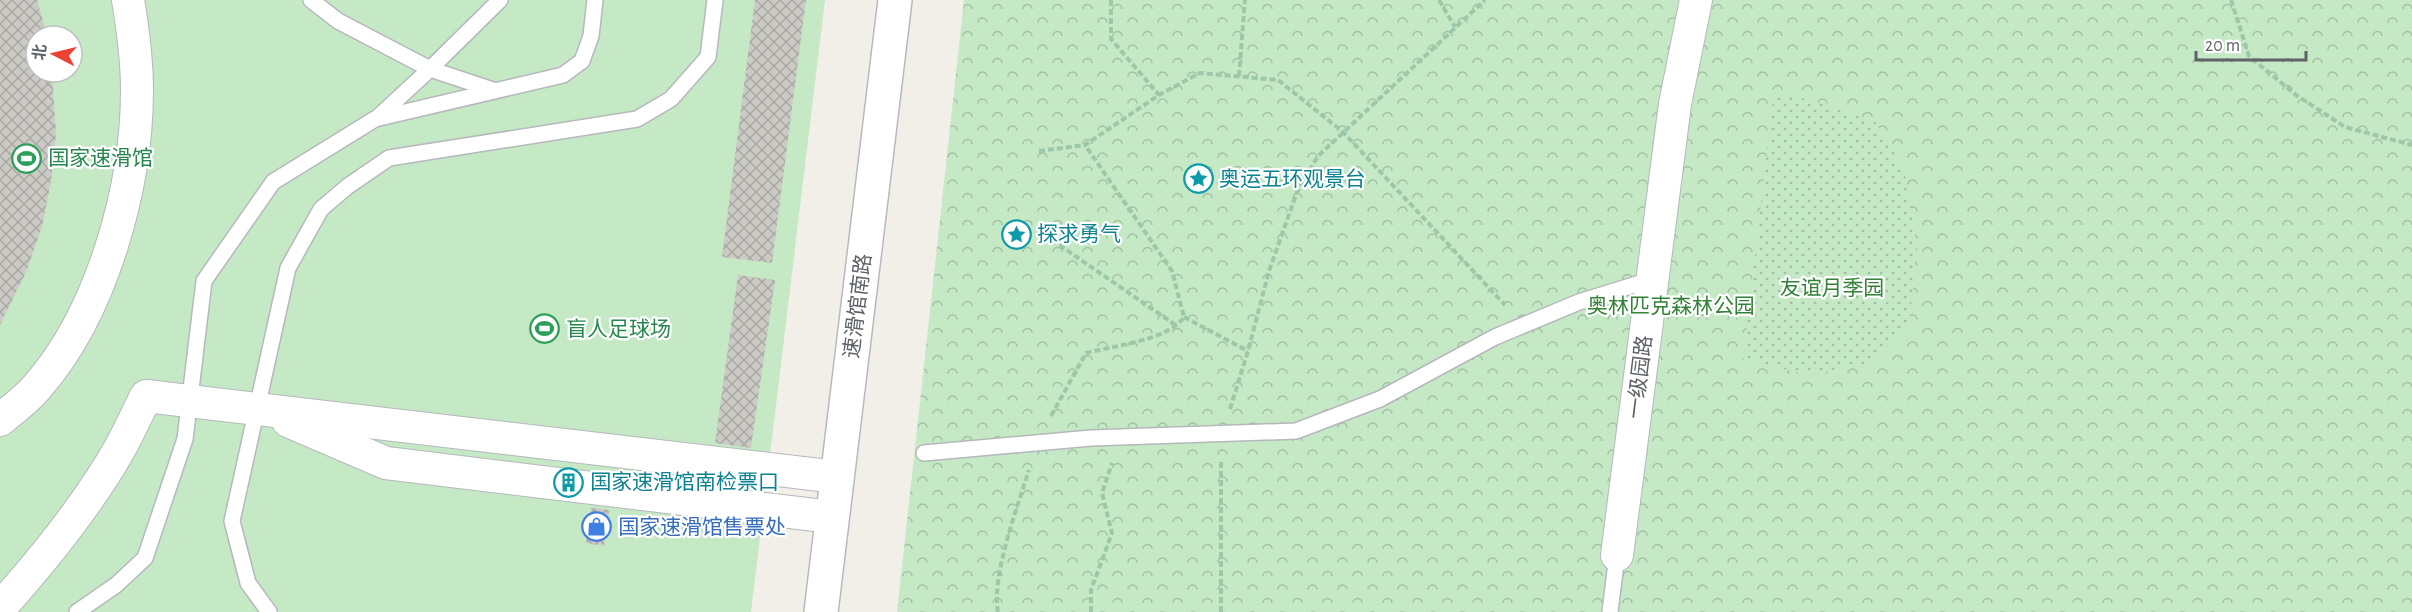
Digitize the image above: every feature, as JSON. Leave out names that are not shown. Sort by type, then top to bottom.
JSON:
[{"type":"street","points":[[0,420],[37,388],[62,352],[84,314],[116,234],[128,187],[135,139],[137,90],[134,41],[128,0]]},
{"type":"street","name":"速滑馆南路","points":[[821,612],[895,0]]},
{"type":"street","name":"一级园路","points":[[1617,555],[1675,104],[1696,0]]},
{"type":"street","points":[[0,608],[81,508],[119,450],[146,396],[837,477]]},
{"type":"street","points":[[257,408],[386,463],[832,517]]},
{"type":"lane","points":[[311,0],[338,21],[430,69],[493,90]]},
{"type":"lane","points":[[78,612],[116,585],[145,558],[185,439],[204,281],[273,182],[375,119],[500,0]]},
{"type":"lane","points":[[375,119],[563,75],[582,61],[591,36],[595,0]]},
{"type":"lane","points":[[269,612],[249,583],[232,521],[288,268],[321,209],[348,186],[389,158],[637,119],[671,99],[708,57],[715,0]]},
{"type":"lane","points":[[924,453],[1120,437],[1296,431],[1380,399],[1494,337],[1579,302],[1653,279]]},
{"type":"lane","name":"一级园路","points":[[1611,612],[1617,555]]},
{"type":"path","points":[[1111,0],[1111,39],[1159,95]]},
{"type":"path","points":[[1239,76],[1245,0]]},
{"type":"path","points":[[1439,0],[1455,27]]},
{"type":"path","points":[[1221,612],[1222,433],[1248,351],[1269,271],[1297,192],[1318,156],[1485,0]]},
{"type":"path","points":[[2230,0],[2249,57],[2296,95],[2345,127],[2412,146]]},
{"type":"path","points":[[1038,151],[1085,145],[1159,95],[1200,73],[1278,80],[1343,132],[1523,325]]},
{"type":"path","points":[[998,612],[996,601],[1005,549],[1037,443],[1086,352],[1141,340],[1178,327],[1184,317],[1172,271],[1085,145]]},
{"type":"path","points":[[1052,240],[1178,327]]},
{"type":"path","points":[[1184,317],[1248,351]]},
{"type":"path","points":[[1091,612],[1091,590],[1112,533],[1102,493],[1120,437]]},
{"type":"green space","name":"国家速滑馆","points":[[0,0],[825,0],[751,612],[0,612]]},
{"type":"green space","name":"奥林匹克森林公园","points":[[964,0],[2412,0],[2412,612],[897,612]]},
{"type":"green space","name":"友谊月季园","points":[[1774,91],[1824,104],[1875,122],[1904,169],[1917,246],[1909,328],[1868,363],[1809,375],[1743,359]]},
{"type":"building","name":"国家速滑馆","points":[[0,0],[37,0],[44,24],[24,24],[24,84],[53,84],[56,134],[51,181],[42,226],[27,270],[0,325]]},
{"type":"building","points":[[755,0],[806,0],[772,263],[722,257]]},
{"type":"building","points":[[738,275],[775,280],[751,448],[715,443]]},
{"type":"building","name":"国家速滑馆售票处","points":[[591,508],[609,510],[604,546],[586,543]]},
{"type":"place","name":"国家速滑馆","points":[[27,158]]},
{"type":"place","name":"奥运五环观景台","points":[[1198,179]]},
{"type":"place","name":"探求勇气","points":[[1016,234]]},
{"type":"place","name":"盲人足球场","points":[[545,329]]},
{"type":"place","name":"国家速滑馆南检票口","points":[[569,482]]},
{"type":"place","name":"国家速滑馆售票处","points":[[597,527]]}]
